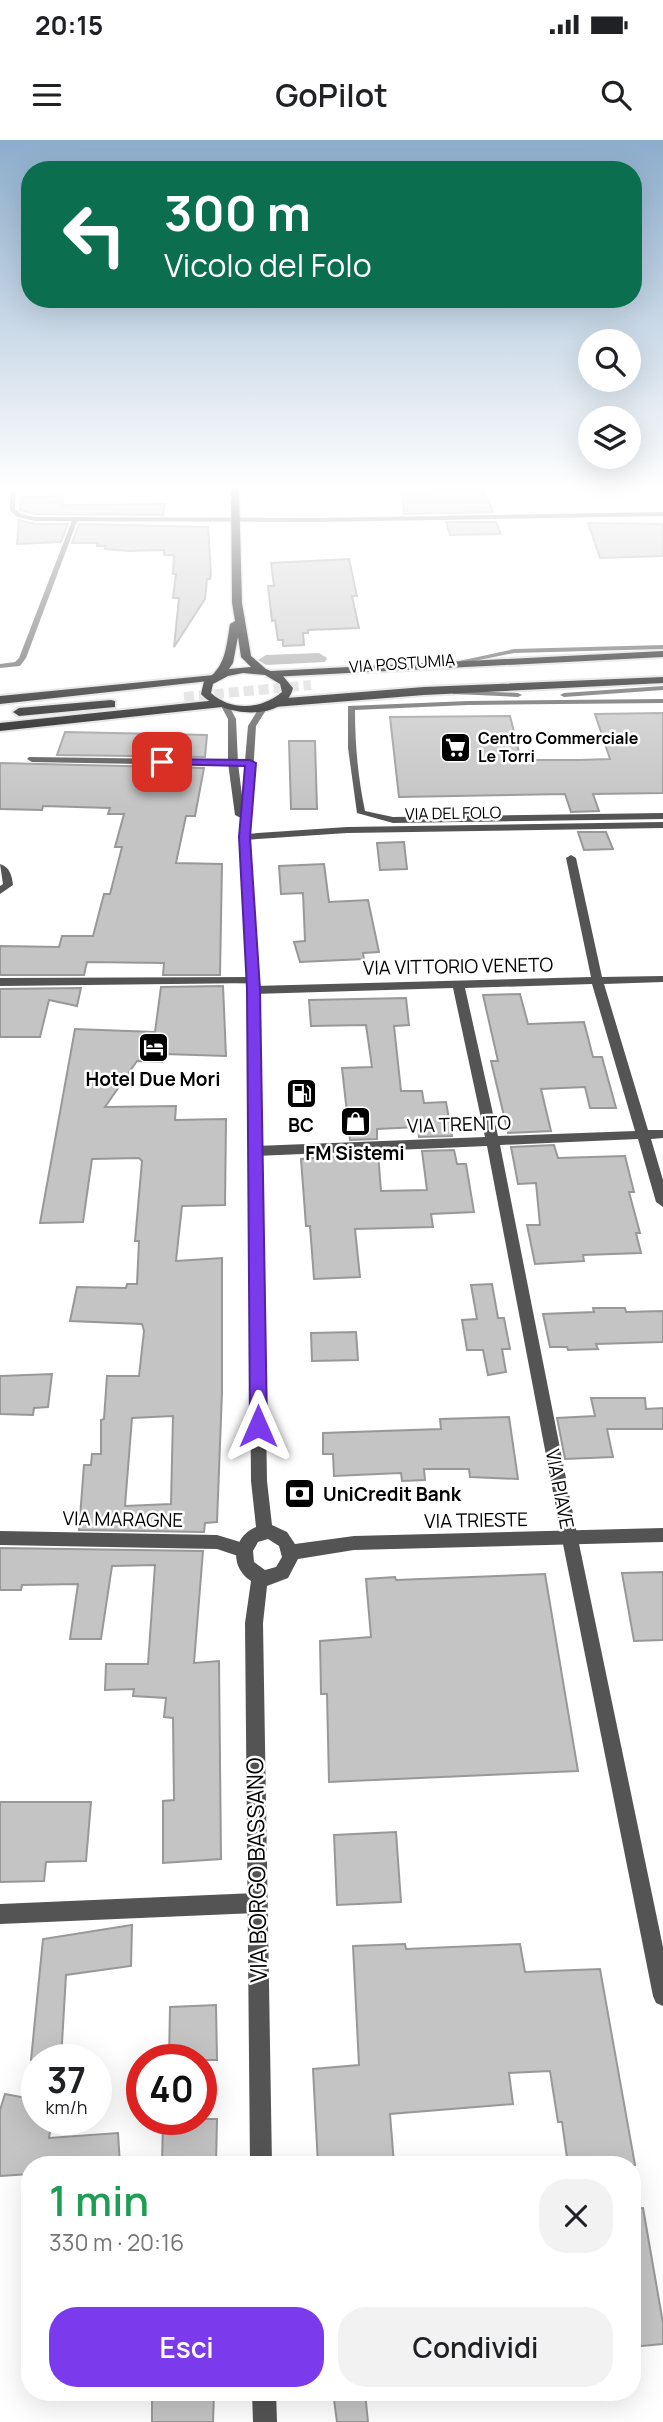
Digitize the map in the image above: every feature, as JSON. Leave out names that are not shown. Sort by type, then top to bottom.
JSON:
[{"type":"highway","points":[[267,672],[663,654]]},
{"type":"highway","name":"VIA POSTUMIA","points":[[312,685],[452,675],[663,666]]},
{"type":"highway","points":[[0,700],[216,677]]},
{"type":"highway","points":[[269,705],[424,691],[663,680]]},
{"type":"highway","points":[[0,713],[184,696]]},
{"type":"highway","points":[[0,727],[221,705]]},
{"type":"main road","points":[[237,595],[232,650],[228,663],[205,689],[210,699],[221,705],[240,709],[269,705],[282,699],[288,688],[280,677],[267,672],[246,657],[237,603]]},
{"type":"main road","points":[[216,677],[243,670],[267,672]]},
{"type":"street","points":[[221,705],[232,719],[233,763],[244,837],[253,985],[259,1481],[265,1533]]},
{"type":"street","points":[[244,837],[252,726],[269,705]]},
{"type":"street","points":[[32,759],[250,763]]},
{"type":"street","name":"VIA DEL FOLO","points":[[244,837],[349,830],[663,825]]},
{"type":"street","points":[[570,858],[597,981],[663,1202]]},
{"type":"street","points":[[0,867],[7,875],[8,884],[0,891]]},
{"type":"street","name":"VIA VITTORIO VENETO","points":[[0,982],[253,985],[663,979]]},
{"type":"street","name":"VIA PIAVE","points":[[458,983],[493,1143],[663,1996]]},
{"type":"street","name":"VIA TRENTO","points":[[256,1150],[493,1143],[663,1134]]},
{"type":"street","points":[[265,1533],[285,1539],[291,1552],[288,1566],[276,1576],[260,1576],[248,1569],[243,1556],[252,1539],[265,1533]]},
{"type":"street","name":"VIA TRIESTE","points":[[291,1552],[354,1543],[663,1535]]},
{"type":"street","name":"VIA MARAGNE","points":[[0,1538],[217,1542],[244,1550]]},
{"type":"street","name":"VIA BORGO BASSANO","points":[[260,1576],[254,1623],[261,2156]]},
{"type":"street","points":[[0,1914],[258,1903]]},
{"type":"street","points":[[264,2401],[265,2422]]},
{"type":"lane","points":[[0,666],[16,664],[22,659],[46,595]]},
{"type":"lane","points":[[454,663],[514,651],[663,647]]},
{"type":"lane","points":[[545,697],[663,688]]},
{"type":"lane","points":[[424,691],[663,699]]},
{"type":"lane","points":[[663,699],[351,708],[353,772],[361,813],[393,820],[663,816]]},
{"type":"building","points":[[173,595],[205,595],[174,647],[179,598],[173,598]]},
{"type":"building","points":[[269,595],[357,595],[352,596],[359,628],[308,630],[308,633],[303,633],[304,645],[283,646],[283,640],[278,640],[275,620],[272,621]]},
{"type":"building","points":[[663,713],[663,793],[593,794],[599,811],[571,812],[565,794],[399,797],[390,717],[510,716],[521,760],[579,760],[610,759],[595,714]]},
{"type":"building","points":[[65,732],[207,735],[205,757],[57,755]]},
{"type":"building","points":[[289,741],[315,741],[317,809],[291,809]]},
{"type":"building","points":[[0,763],[204,768],[195,816],[186,816],[176,863],[222,864],[220,975],[163,975],[164,963],[87,962],[84,975],[0,975],[0,946],[59,947],[62,936],[93,936],[104,894],[110,894],[122,847],[115,847],[124,814],[108,814],[110,808],[43,806],[42,810],[0,809]]},
{"type":"building","points":[[578,832],[606,832],[613,849],[584,850]]},
{"type":"building","points":[[404,842],[407,869],[380,870],[377,843]]},
{"type":"building","points":[[324,864],[329,902],[368,900],[379,952],[363,953],[364,959],[300,962],[294,942],[305,941],[303,893],[281,894],[279,866]]},
{"type":"building","points":[[223,986],[226,1056],[164,1054],[162,1062],[137,1061],[105,1107],[176,1106],[175,1120],[226,1119],[225,1205],[182,1206],[176,1261],[222,1258],[222,1392],[217,1522],[205,1523],[204,1532],[79,1530],[84,1465],[91,1465],[92,1454],[101,1454],[101,1420],[104,1419],[107,1376],[139,1376],[144,1331],[142,1324],[70,1321],[77,1287],[126,1288],[127,1284],[137,1284],[139,1241],[135,1241],[142,1161],[139,1158],[92,1159],[83,1222],[40,1223],[75,1029],[155,1032],[161,987]],"holes":[[[173,1416],[171,1504],[125,1506],[132,1418]]]},
{"type":"building","points":[[81,988],[77,1006],[49,1000],[40,1037],[0,1037],[0,989]]},
{"type":"building","points":[[520,994],[528,1024],[584,1022],[593,1057],[602,1057],[616,1108],[590,1108],[585,1087],[541,1089],[551,1131],[508,1133],[491,1061],[498,1061],[483,995]]},
{"type":"building","points":[[406,998],[409,1025],[394,1026],[401,1091],[422,1091],[424,1103],[446,1102],[452,1136],[419,1137],[418,1127],[377,1129],[377,1139],[350,1140],[342,1068],[372,1067],[366,1025],[311,1026],[309,1000]]},
{"type":"building","points":[[554,1145],[558,1158],[625,1156],[634,1192],[629,1192],[640,1233],[636,1233],[641,1253],[583,1255],[584,1261],[535,1264],[527,1225],[540,1225],[536,1183],[518,1184],[511,1147]]},
{"type":"building","points":[[454,1150],[457,1164],[466,1164],[474,1212],[431,1214],[433,1227],[355,1229],[360,1277],[314,1279],[310,1226],[306,1226],[301,1159],[378,1153],[381,1191],[427,1190],[422,1151]]},
{"type":"building","points":[[492,1284],[498,1318],[504,1318],[510,1349],[502,1349],[506,1372],[488,1375],[483,1350],[467,1350],[462,1320],[477,1319],[471,1285]]},
{"type":"building","points":[[593,1308],[625,1308],[626,1312],[663,1311],[663,1342],[596,1344],[598,1349],[568,1350],[567,1347],[550,1347],[543,1314],[594,1312]]},
{"type":"building","points":[[356,1332],[358,1360],[312,1361],[311,1333]]},
{"type":"building","points":[[52,1374],[48,1407],[34,1408],[33,1415],[0,1414],[0,1376]]},
{"type":"building","points":[[591,1398],[645,1398],[646,1409],[663,1408],[663,1429],[607,1429],[613,1457],[565,1459],[557,1418],[595,1416]]},
{"type":"building","points":[[509,1417],[518,1479],[470,1477],[469,1469],[424,1469],[425,1480],[402,1481],[401,1473],[334,1476],[333,1454],[323,1454],[323,1433],[441,1429],[440,1419]]},
{"type":"building","points":[[0,1548],[203,1551],[194,1663],[219,1661],[221,1859],[163,1863],[163,1801],[174,1800],[173,1718],[164,1717],[166,1698],[133,1696],[134,1689],[105,1690],[106,1664],[148,1664],[155,1565],[112,1566],[101,1639],[70,1639],[78,1584],[22,1585],[21,1590],[0,1590]]},
{"type":"building","points":[[663,1572],[663,1640],[634,1641],[622,1573]]},
{"type":"building","points":[[545,1574],[578,1771],[329,1782],[327,1694],[321,1694],[320,1641],[371,1637],[366,1579]]},
{"type":"building","points":[[0,1802],[91,1802],[86,1861],[46,1862],[44,1881],[0,1882]]},
{"type":"building","points":[[396,1832],[401,1902],[337,1905],[334,1835]]},
{"type":"building","points":[[132,1925],[131,1966],[66,1975],[62,2044],[33,2044],[43,1939]]},
{"type":"building","points":[[405,1944],[406,1949],[520,1944],[525,1972],[600,1969],[633,2156],[567,2156],[550,2071],[509,2073],[513,2104],[390,2114],[393,2156],[318,2156],[313,2069],[359,2065],[353,1946]]},
{"type":"building","points":[[216,2005],[217,2044],[169,2044],[170,2007]]},
{"type":"building","points":[[5,2094],[21,2097],[21,2135],[49,2135],[49,2138],[118,2133],[119,2156],[21,2156],[21,2175],[0,2176],[0,2110]]},
{"type":"building","points":[[163,2135],[217,2135],[216,2156],[162,2156]]},
{"type":"building","points":[[641,2208],[663,2323],[663,2344],[641,2346]]},
{"type":"building","points":[[152,2401],[214,2401],[213,2422],[152,2422]]},
{"type":"building","points":[[334,2401],[366,2401],[368,2422],[337,2422]]},
{"type":"waterway","points":[[266,660],[319,658]]},
{"type":"tunnel","points":[[184,697],[311,685]]},
{"type":"place","name":"Centro Commerciale Le Torri","points":[[455,747]]},
{"type":"place","name":"Hotel Due Mori","points":[[153,1048]]},
{"type":"place","name":"BC","points":[[301,1094]]},
{"type":"place","name":"FM Sistemi","points":[[355,1122]]},
{"type":"place","name":"UniCredit Bank","points":[[300,1494]]},
{"type":"route","points":[[162,762],[250,763],[244,837],[253,989],[258,1426]]}]
